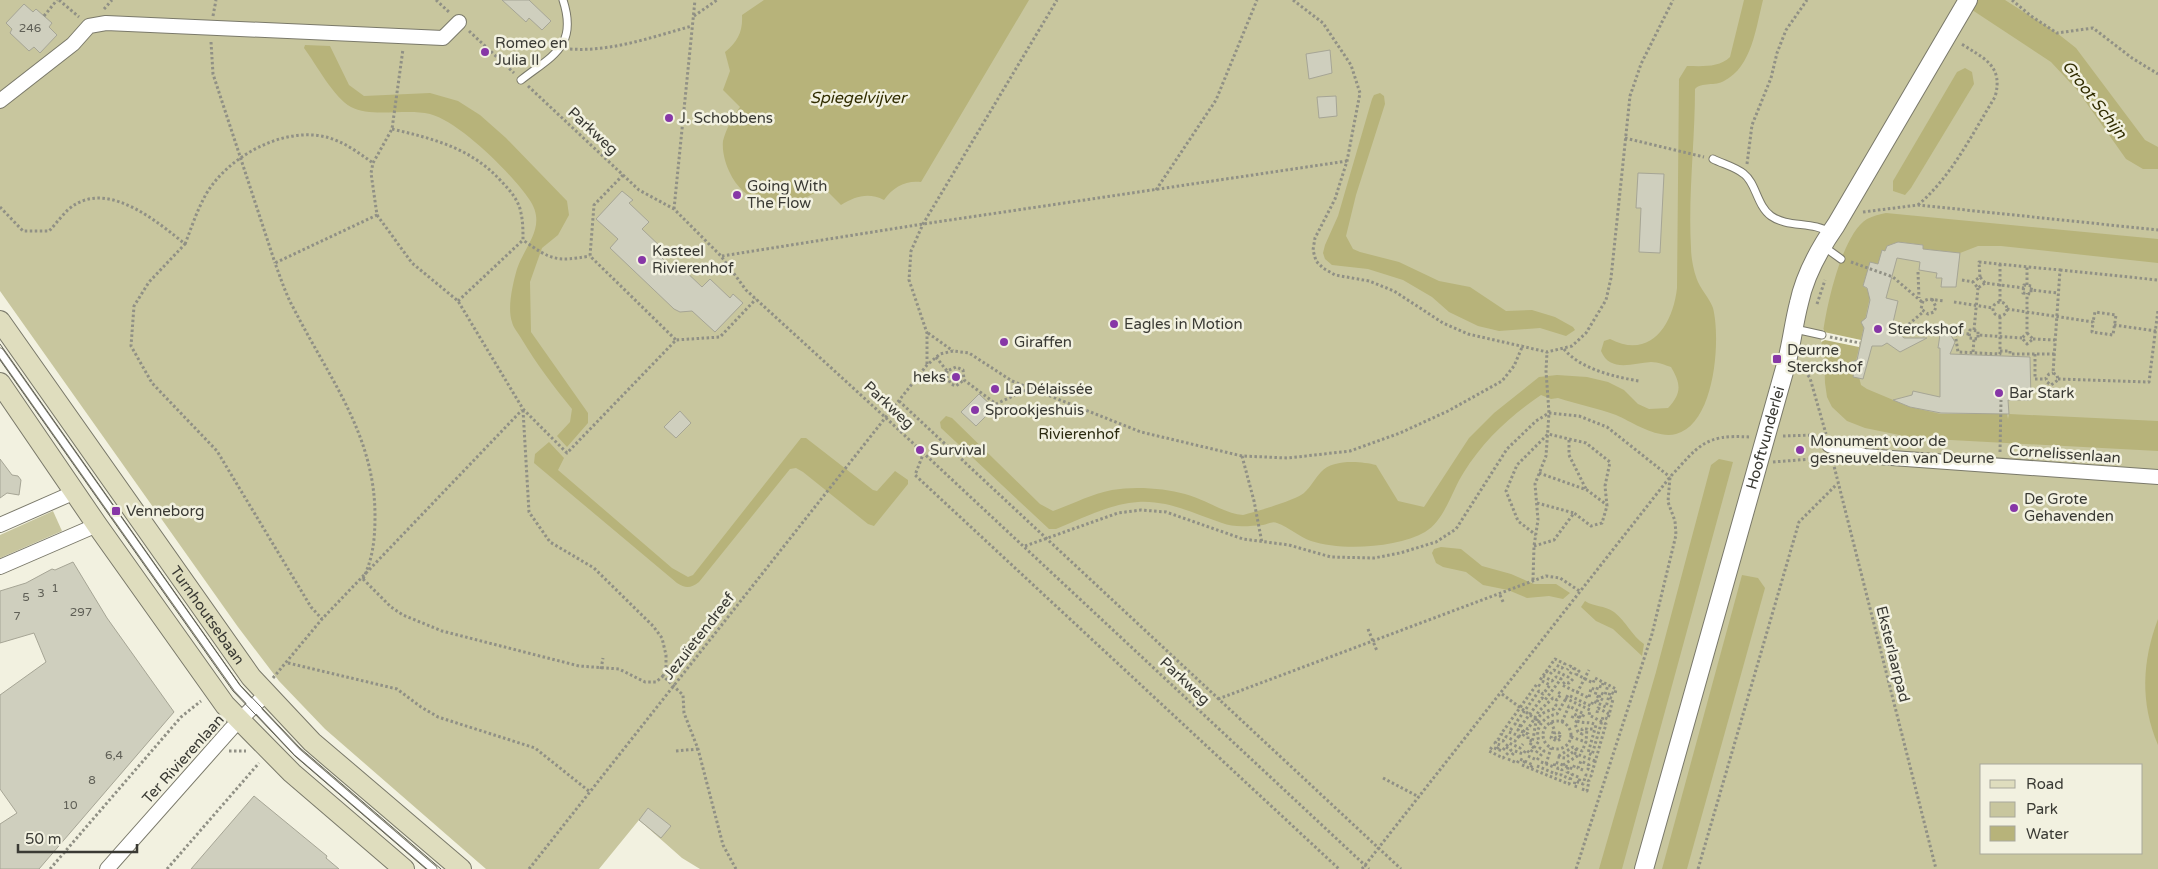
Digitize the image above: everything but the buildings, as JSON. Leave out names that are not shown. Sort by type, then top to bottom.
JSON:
[{"type":"main road","name":"Turnhoutsebaan","points":[[0,321],[235,656],[255,703],[311,790],[404,869]]},
{"type":"main road","name":"Turnhoutsebaan","points":[[0,383],[97,525],[209,683],[255,703],[332,760],[461,869]]},
{"type":"street","name":"Hooftvunderlei","points":[[1644,869],[1759,437],[1795,329],[1799,302],[1829,244],[1952,38],[1966,2]]},
{"type":"street","points":[[0,100],[73,44],[89,26],[106,23],[443,38],[459,22]]},
{"type":"street","name":"Cornelissenlaan","points":[[1830,451],[1864,456],[2158,477]]},
{"type":"street","points":[[0,525],[75,492]]},
{"type":"street","points":[[0,567],[97,525]]},
{"type":"street","name":"Ter Rivierenlaan","points":[[107,869],[255,703]]},
{"type":"lane","points":[[521,80],[562,48],[569,25],[563,0]]},
{"type":"lane","points":[[1713,159],[1746,175],[1760,203],[1773,217],[1782,221],[1822,227],[1829,244],[1841,259]]},
{"type":"lane","points":[[1795,329],[1822,335]]},
{"type":"lane","name":"Turnhoutsebaan","points":[[0,352],[176,604],[255,703],[313,766],[432,869]]},
{"type":"path","points":[[44,16],[58,0],[89,26]]},
{"type":"path","points":[[674,209],[695,0]]},
{"type":"path","points":[[693,16],[717,0]]},
{"type":"path","points":[[927,365],[927,333],[909,280],[911,251],[923,224],[1057,0]]},
{"type":"path","points":[[1156,190],[1216,100],[1257,0]]},
{"type":"path","points":[[1293,0],[1324,23],[1351,65],[1360,93],[1347,161],[1335,200],[1315,238],[1313,250],[1319,265],[1335,275],[1369,281],[1394,292],[1444,323],[1468,334],[1547,352],[1572,346],[1586,334],[1606,300],[1611,278],[1630,96],[1641,64],[1673,0]]},
{"type":"path","points":[[1746,175],[1748,146],[1761,99],[1771,78],[1786,30],[1806,0]]},
{"type":"path","points":[[2012,0],[2031,16],[2057,33],[2093,28],[2132,58],[2158,74]]},
{"type":"path","name":"Parkweg","points":[[459,22],[640,190],[674,209],[721,256],[746,290],[924,452],[1363,867],[1368,869]]},
{"type":"path","points":[[562,48],[588,50],[620,45],[692,26]]},
{"type":"path","points":[[210,27],[213,74],[275,263],[293,308],[352,414],[368,459],[375,492],[375,530],[370,565],[363,579]]},
{"type":"path","points":[[405,36],[392,129],[373,162],[372,173],[377,215],[412,263],[458,301],[523,409],[567,453],[676,340],[720,337],[756,299]]},
{"type":"path","points":[[1918,205],[1934,192],[1946,175],[1995,97],[1998,84],[1992,66],[1952,38]]},
{"type":"path","points":[[392,129],[434,139],[468,152],[512,192],[521,212],[523,240]]},
{"type":"path","points":[[322,619],[311,607],[217,451],[152,383],[131,346],[134,306],[149,282],[185,244],[204,197],[226,169],[255,148],[276,140],[305,135],[326,137],[352,148],[373,162]]},
{"type":"path","points":[[1625,138],[1713,159]]},
{"type":"path","points":[[721,256],[1347,161]]},
{"type":"path","points":[[590,256],[594,205],[624,176]]},
{"type":"path","points":[[0,207],[23,231],[49,231],[76,204],[102,196],[151,215],[185,244]]},
{"type":"path","points":[[1856,213],[1918,205],[2158,230]]},
{"type":"path","points":[[275,263],[377,215]]},
{"type":"path","points":[[523,240],[541,253],[563,261],[590,256]]},
{"type":"path","points":[[458,301],[523,240]]},
{"type":"path","points":[[1817,306],[1829,244]]},
{"type":"path","points":[[590,256],[676,340]]},
{"type":"path","points":[[1841,259],[1893,277],[1921,300],[1944,301]]},
{"type":"path","points":[[2032,290],[2032,286],[1985,283],[1980,277],[1980,262],[2158,280]]},
{"type":"path","points":[[1993,308],[2000,302],[2000,264]]},
{"type":"path","points":[[2022,338],[2027,333],[2027,293],[2024,293],[2028,267]]},
{"type":"path","points":[[2060,270],[2053,373],[2058,379],[2149,382],[2158,310]]},
{"type":"path","points":[[1918,272],[1923,312]]},
{"type":"path","points":[[1973,282],[1980,277]]},
{"type":"path","points":[[1962,280],[1973,282],[1978,288],[1974,330]]},
{"type":"path","points":[[1978,288],[1985,283]]},
{"type":"path","points":[[2032,290],[2058,294]]},
{"type":"path","points":[[2027,293],[2031,294],[2032,290]]},
{"type":"path","points":[[1923,312],[1928,314],[1936,310],[1936,304],[1932,299]]},
{"type":"path","points":[[1954,302],[1993,308]]},
{"type":"path","points":[[2000,302],[2005,304],[2006,309],[2004,314],[2000,316]]},
{"type":"path","points":[[1993,308],[1995,314],[2000,316]]},
{"type":"path","points":[[2006,309],[2093,322]]},
{"type":"path","points":[[1901,331],[1923,312]]},
{"type":"path","points":[[2095,312],[2116,315],[2113,335],[2092,332],[2093,322],[2095,312]]},
{"type":"path","points":[[1969,334],[1955,333],[1958,352],[2000,354],[2000,316]]},
{"type":"path","points":[[2114,325],[2156,331]]},
{"type":"path","points":[[1969,334],[1970,330],[1974,330]]},
{"type":"path","points":[[1974,330],[1978,331],[1978,339],[1974,339]]},
{"type":"path","points":[[927,333],[952,350],[969,353],[1012,381],[1029,389],[1141,432],[1242,456],[1288,458],[1350,450],[1400,432],[1448,411],[1502,381],[1514,366],[1523,345]]},
{"type":"path","points":[[2027,333],[2032,338],[2055,340]]},
{"type":"path","points":[[1969,334],[1970,338],[1974,339]]},
{"type":"path","points":[[1822,335],[1860,343]]},
{"type":"path","points":[[1978,335],[2022,338],[2027,344],[2027,354]]},
{"type":"path","points":[[2027,344],[2032,338]]},
{"type":"path","points":[[1973,352],[1974,339]]},
{"type":"path","points":[[1564,349],[1569,356],[1588,366],[1639,381]]},
{"type":"path","name":"Jezuïetendreef","points":[[529,869],[927,365],[936,357],[952,350]]},
{"type":"path","points":[[2000,350],[2010,351],[2010,354],[2054,354]]},
{"type":"path","points":[[1533,580],[1534,546],[1538,520],[1535,484],[1546,456],[1548,434],[1547,352]]},
{"type":"path","points":[[2035,354],[2035,378]]},
{"type":"path","points":[[936,357],[947,371],[946,377],[951,384],[956,386],[964,380]]},
{"type":"path","name":"Eksterlaarpad","points":[[1795,372],[1798,363],[1810,378],[1936,869]]},
{"type":"path","points":[[947,371],[956,367],[963,370],[964,380],[996,404],[1029,389]]},
{"type":"path","points":[[2046,379],[2049,374],[2053,373]]},
{"type":"path","points":[[2030,378],[2046,379],[2051,385],[2056,384],[2058,379]]},
{"type":"path","points":[[2000,447],[2001,400]]},
{"type":"path","points":[[899,401],[1401,869]]},
{"type":"path","points":[[363,579],[391,607],[403,615],[442,631],[579,666],[619,670],[650,683],[656,682],[663,676],[666,669],[666,655],[662,638],[654,626],[594,568],[550,542],[529,512],[523,409]]},
{"type":"path","points":[[255,703],[322,619],[363,579],[523,409]]},
{"type":"path","points":[[1024,547],[1118,514],[1141,510],[1166,512],[1243,539],[1262,543],[1289,545],[1331,557],[1354,558],[1400,553],[1436,542],[1456,529],[1507,449],[1536,421],[1549,413],[1579,416],[1607,426],[1670,477]]},
{"type":"path","points":[[1537,503],[1574,512],[1591,526],[1602,523],[1607,506],[1605,486],[1610,462],[1586,443],[1548,434]]},
{"type":"path","points":[[1536,535],[1518,522],[1506,491],[1517,465],[1548,434]]},
{"type":"path","points":[[1363,867],[1502,694],[1670,477],[1697,448],[1711,439],[1815,435],[1830,451]]},
{"type":"path","points":[[1569,439],[1569,455],[1586,490]]},
{"type":"path","points":[[1768,462],[1830,451]]},
{"type":"path","points":[[924,452],[915,475],[1340,869]]},
{"type":"path","points":[[1242,456],[1254,501],[1262,543]]},
{"type":"path","points":[[1539,473],[1586,490],[1607,506]]},
{"type":"path","points":[[1576,869],[1652,634],[1676,535],[1675,521],[1668,502],[1670,477]]},
{"type":"path","points":[[1698,869],[1799,522],[1837,483]]},
{"type":"path","points":[[1534,546],[1554,540],[1574,512]]},
{"type":"path","points":[[1218,699],[1506,593],[1546,576],[1553,576],[1581,592]]},
{"type":"path","points":[[1500,595],[1504,604]]},
{"type":"path","points":[[1368,629],[1377,651]]},
{"type":"path","points":[[601,669],[603,658]]},
{"type":"path","points":[[1520,726],[1516,724],[1525,711],[1539,692],[1543,694],[1550,685],[1540,680],[1555,659],[1565,664],[1562,668],[1556,665]]},
{"type":"path","points":[[288,663],[396,689],[438,717],[535,748],[590,792]]},
{"type":"path","points":[[1512,755],[1515,751],[1523,754],[1526,750],[1530,752],[1534,748],[1539,742],[1538,732],[1542,724],[1551,715],[1557,714],[1568,694],[1592,706],[1593,701],[1606,707],[1610,692],[1615,694],[1616,689],[1595,678],[1593,683],[1576,674],[1579,671],[1570,666],[1567,670]]},
{"type":"path","points":[[1546,672],[1550,674],[1554,670],[1568,677],[1574,668]]},
{"type":"path","points":[[1577,693],[1589,670]]},
{"type":"path","points":[[663,676],[683,695],[684,713],[698,749],[723,845],[736,869]]},
{"type":"path","points":[[1532,741],[1528,740],[1528,734],[1518,730],[1542,698],[1545,700],[1561,679],[1556,676],[1552,681],[1543,676]]},
{"type":"path","points":[[1573,679],[1569,684],[1565,682],[1562,686],[1589,698],[1592,688],[1596,690]]},
{"type":"path","points":[[1603,683],[1602,687],[1598,686],[1594,696],[1603,700]]},
{"type":"path","points":[[1542,687],[1537,684],[1501,734],[1515,741],[1520,736],[1522,737],[1526,728],[1528,729],[1553,698],[1558,700],[1561,694],[1558,692]]},
{"type":"path","points":[[1597,702],[1600,693],[1604,695],[1608,685]]},
{"type":"path","points":[[1502,694],[1542,724]]},
{"type":"path","points":[[1577,721],[1583,724],[1591,722],[1596,725],[1588,753],[1592,754],[1603,717],[1608,719],[1614,699],[1609,697]]},
{"type":"path","points":[[50,869],[181,717],[205,698]]},
{"type":"path","points":[[1565,698],[1590,710],[1589,715],[1606,724],[1591,776],[1586,775],[1583,784],[1575,781],[1574,786],[1578,788]]},
{"type":"path","points":[[1534,748],[1530,745],[1536,719],[1545,712],[1554,709],[1556,705],[1554,704]]},
{"type":"path","points":[[1562,722],[1569,706],[1584,714],[1582,718],[1574,714],[1571,720]]},
{"type":"path","points":[[1596,713],[1598,708],[1609,714]]},
{"type":"path","points":[[1579,716],[1575,724],[1578,732],[1582,734],[1582,729],[1594,729]]},
{"type":"path","points":[[1551,722],[1554,729],[1551,738],[1557,741],[1561,737]]},
{"type":"path","points":[[1551,722],[1562,722],[1570,728],[1571,737],[1566,746],[1556,749],[1552,748],[1544,736],[1546,727],[1551,722]]},
{"type":"path","points":[[1512,728],[1510,732],[1520,736]]},
{"type":"path","points":[[1577,749],[1565,758],[1556,757],[1573,747],[1582,750],[1586,742],[1588,728]]},
{"type":"path","points":[[1533,732],[1538,732]]},
{"type":"path","points":[[1497,749],[1500,745],[1495,743],[1498,739],[1503,741],[1506,737]]},
{"type":"path","points":[[1571,737],[1586,742]]},
{"type":"path","points":[[1506,747],[1511,750],[1504,758],[1489,751],[1492,747],[1502,751],[1509,743],[1520,748],[1523,744]]},
{"type":"path","points":[[1535,754],[1540,748],[1544,751],[1537,760],[1530,757],[1522,765],[1540,774],[1569,784],[1572,774]]},
{"type":"path","points":[[1546,764],[1552,748]]},
{"type":"path","points":[[676,751],[698,749]]},
{"type":"path","points":[[1508,753],[1515,757],[1510,760],[1517,763],[1520,759],[1533,765],[1530,768]]},
{"type":"path","points":[[1574,753],[1595,761]]},
{"type":"path","points":[[1563,765],[1579,755]]},
{"type":"path","points":[[1585,763],[1586,758]]},
{"type":"path","points":[[167,869],[262,760]]},
{"type":"path","points":[[1582,770],[1578,768],[1581,761],[1589,765],[1588,769],[1592,771]]},
{"type":"path","points":[[1541,762],[1554,767],[1555,762],[1573,769],[1575,764]]},
{"type":"path","points":[[1537,766],[1556,774],[1558,768],[1562,770],[1561,775],[1570,779]]},
{"type":"path","points":[[1568,768],[1567,772],[1580,778],[1579,782]]},
{"type":"path","points":[[1383,778],[1419,797]]},
{"type":"path","points":[[1582,789],[1587,791],[1589,781],[1585,779]]},
{"type":"green space","name":"Rivierenhof","points":[[0,0],[2158,0],[2158,869],[700,869],[682,858],[639,820],[599,869],[486,869],[325,729],[279,681],[238,627],[0,291]]},
{"type":"green space","points":[[53,511],[62,531],[0,558],[0,535]]},
{"type":"water","name":"Spiegelvijver","points":[[764,0],[1029,0],[921,182],[910,182],[900,185],[891,191],[884,200],[873,196],[862,196],[841,205],[823,187],[811,195],[785,203],[771,203],[759,200],[747,194],[737,184],[729,171],[723,153],[723,141],[730,123],[740,107],[723,90],[730,71],[725,52],[739,36],[742,26],[742,15]]},
{"type":"water","points":[[1744,0],[1763,0],[1755,34],[1747,56],[1733,75],[1724,81],[1695,89],[1690,208],[1691,252],[1697,278],[1713,308],[1716,340],[1715,359],[1707,398],[1699,415],[1689,427],[1676,434],[1669,435],[1653,432],[1616,415],[1541,395],[1508,420],[1489,439],[1460,479],[1443,512],[1432,527],[1425,532],[1400,542],[1353,547],[1311,541],[1275,522],[1253,526],[1232,526],[1171,505],[1149,502],[1127,503],[1096,512],[1056,529],[1049,529],[941,428],[940,422],[946,416],[952,418],[1040,504],[1053,511],[1104,492],[1149,488],[1185,494],[1229,512],[1243,515],[1275,506],[1300,496],[1326,468],[1347,462],[1376,465],[1398,501],[1424,507],[1469,438],[1494,413],[1539,377],[1557,375],[1587,377],[1608,382],[1624,390],[1638,404],[1649,409],[1668,408],[1678,393],[1677,378],[1671,367],[1651,362],[1630,365],[1616,364],[1605,358],[1601,351],[1604,341],[1610,339],[1624,344],[1637,345],[1648,342],[1665,326],[1670,315],[1675,302],[1677,288],[1679,79],[1687,66],[1715,65],[1726,61],[1730,57]]},
{"type":"water","name":"Groot Schijn","points":[[1957,0],[2005,0],[2057,33],[2076,48],[2145,140],[2158,147],[2158,169],[2143,169],[2126,159],[2078,91],[2051,62]]},
{"type":"water","points":[[305,45],[330,46],[349,85],[364,96],[430,93],[458,101],[480,115],[506,138],[567,201],[569,215],[558,235],[542,248],[530,282],[531,332],[588,413],[588,423],[567,447],[557,436],[570,422],[572,409],[551,383],[514,328],[510,310],[517,269],[536,227],[534,209],[529,199],[510,176],[484,150],[456,127],[442,119],[421,112],[369,112],[351,107],[345,103],[332,89],[304,48]]},
{"type":"water","points":[[1965,68],[1972,72],[1974,84],[1911,188],[1905,195],[1893,191],[1893,181],[1957,72]]},
{"type":"water","points":[[1380,93],[1384,96],[1385,104],[1356,195],[1346,236],[1353,249],[1399,262],[1439,281],[1470,287],[1506,311],[1532,310],[1555,317],[1575,330],[1566,336],[1540,328],[1499,331],[1478,326],[1449,312],[1432,297],[1403,280],[1368,269],[1332,265],[1325,259],[1323,253],[1325,245],[1338,216],[1372,99],[1374,95]]},
{"type":"water","points":[[1886,213],[2158,239],[2158,263],[2001,246],[1978,246],[1960,253],[1923,249],[1923,245],[1899,242],[1882,251],[1878,264],[1868,270],[1863,286],[1871,292],[1865,320],[1862,322],[1864,326],[1856,361],[1852,362],[1850,366],[1858,373],[1861,385],[1867,389],[1910,407],[1941,414],[2007,414],[2008,419],[2009,414],[2158,421],[2158,451],[1914,438],[1865,428],[1847,421],[1832,407],[1827,397],[1824,353],[1821,353],[1825,321],[1834,280],[1849,242],[1857,228],[1867,219]]},
{"type":"water","points":[[801,438],[806,438],[873,490],[877,491],[895,471],[908,480],[908,484],[874,526],[868,524],[803,472],[796,468],[790,469],[699,582],[688,587],[677,583],[534,463],[535,454],[549,442],[564,458],[558,470],[672,568],[688,577],[693,575]]},
{"type":"water","points":[[1719,459],[1733,462],[1622,869],[1599,869],[1656,672],[1711,465]]},
{"type":"water","points":[[1441,547],[1461,549],[1482,566],[1511,574],[1534,584],[1556,584],[1570,593],[1563,599],[1549,596],[1527,598],[1508,590],[1483,585],[1466,572],[1443,567],[1436,563],[1432,553],[1434,549]]},
{"type":"water","points":[[1742,575],[1758,578],[1765,588],[1687,869],[1662,869]]},
{"type":"water","points":[[1585,601],[1614,612],[1644,644],[1642,656],[1613,629],[1596,621],[1581,607]]},
{"type":"water","points":[[2158,619],[2158,745],[2148,714],[2145,682],[2149,650]]},
{"type":"pier","points":[[1823,329],[1824,332],[1861,340],[1859,347],[1825,340],[1821,342]]},
{"type":"tram line","points":[[0,344],[240,685],[300,748],[441,869]]},
{"type":"tram line","points":[[0,360],[233,691],[295,756],[426,869]]},
{"type":"place","name":"Romeo en Julia II","points":[[485,52]]},
{"type":"place","name":"J. Schobbens","points":[[669,118]]},
{"type":"place","name":"Going With The Flow","points":[[737,195]]},
{"type":"place","name":"Kasteel Rivierenhof","points":[[642,260]]},
{"type":"place","name":"Eagles in Motion","points":[[1114,324]]},
{"type":"place","name":"Sterckshof","points":[[1878,329]]},
{"type":"place","name":"Giraffen","points":[[1004,342]]},
{"type":"place","name":"Deurne Sterckshof","points":[[1777,359]]},
{"type":"place","name":"heks","points":[[956,377]]},
{"type":"place","name":"La Délaissée","points":[[995,389]]},
{"type":"place","name":"Bar Stark","points":[[1999,393]]},
{"type":"place","name":"Sprookjeshuis","points":[[975,410]]},
{"type":"place","name":"Survival","points":[[920,450]]},
{"type":"place","name":"Monument voor de gesneuvelden van Deurne","points":[[1800,450]]},
{"type":"place","name":"De Grote Gehavenden","points":[[2014,508]]},
{"type":"place","name":"Venneborg","points":[[116,511]]}]
